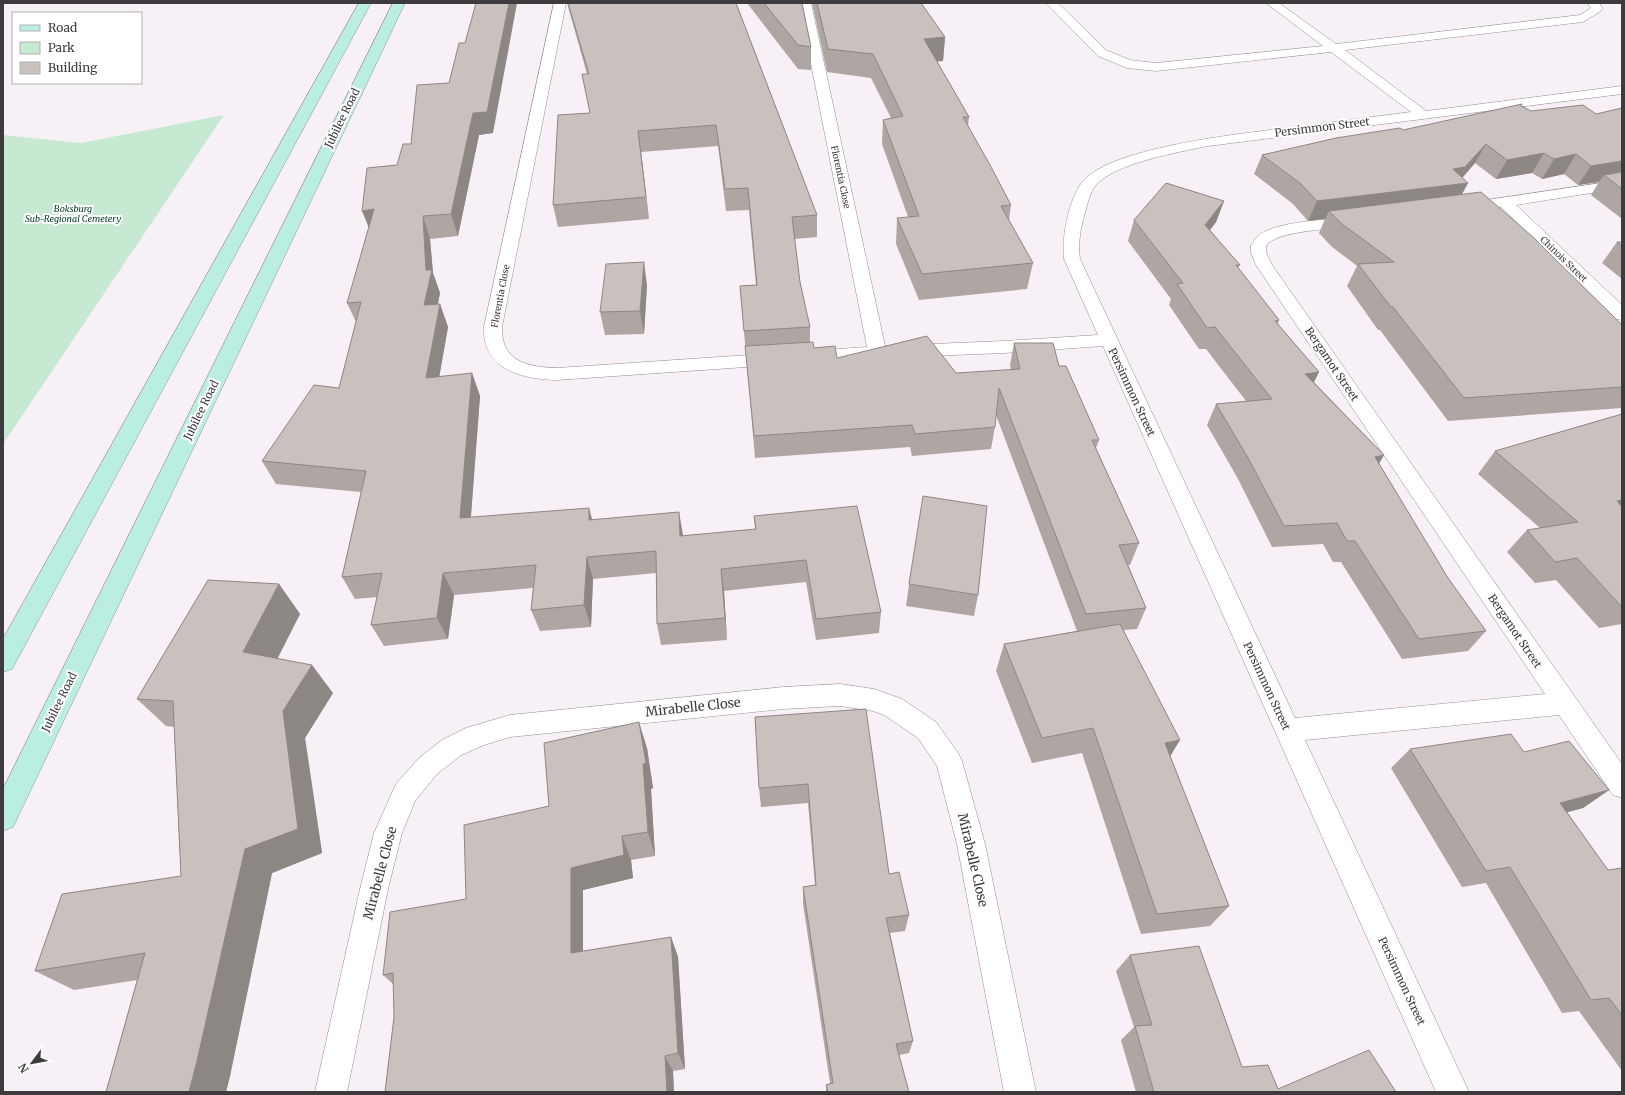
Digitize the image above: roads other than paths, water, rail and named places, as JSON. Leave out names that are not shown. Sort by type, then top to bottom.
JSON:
[{"type":"main road","points":[[3,662],[365,3]]},
{"type":"main road","name":"Jubilee Road","points":[[3,818],[399,3]]},
{"type":"street","name":"Florentia Close","points":[[560,3],[493,327],[494,342],[504,359],[513,366],[528,371],[554,374],[877,352],[1004,347],[1109,340]]},
{"type":"street","name":"Florentia Close","points":[[805,3],[877,352]]},
{"type":"street","points":[[1052,3],[1102,53],[1127,64],[1156,67],[1334,48],[1583,18],[1597,9],[1592,3]]},
{"type":"street","points":[[1272,3],[1423,115]]},
{"type":"street","name":"Persimmon Street","points":[[1453,1092],[1072,259],[1070,245],[1074,223],[1085,189],[1091,180],[1098,175],[1143,157],[1186,146],[1622,90]]},
{"type":"street","points":[[1450,210],[1505,203],[1622,184]]},
{"type":"street","name":"Chinois Street","points":[[1505,203],[1622,315]]},
{"type":"street","name":"Bergamot Street","points":[[1370,220],[1291,230],[1274,234],[1265,238],[1259,245],[1259,253],[1264,265],[1622,786]]},
{"type":"street","name":"Mirabelle Close","points":[[331,1092],[374,889],[388,833],[405,793],[428,766],[446,752],[475,736],[510,726],[783,698],[840,695],[874,700],[893,707],[927,730],[949,761],[971,844],[1020,1092]]},
{"type":"street","points":[[1287,730],[1565,703]]},
{"type":"park label","name":"Boksburg Sub-Regional Cemetery","points":[[73,214]]}]
